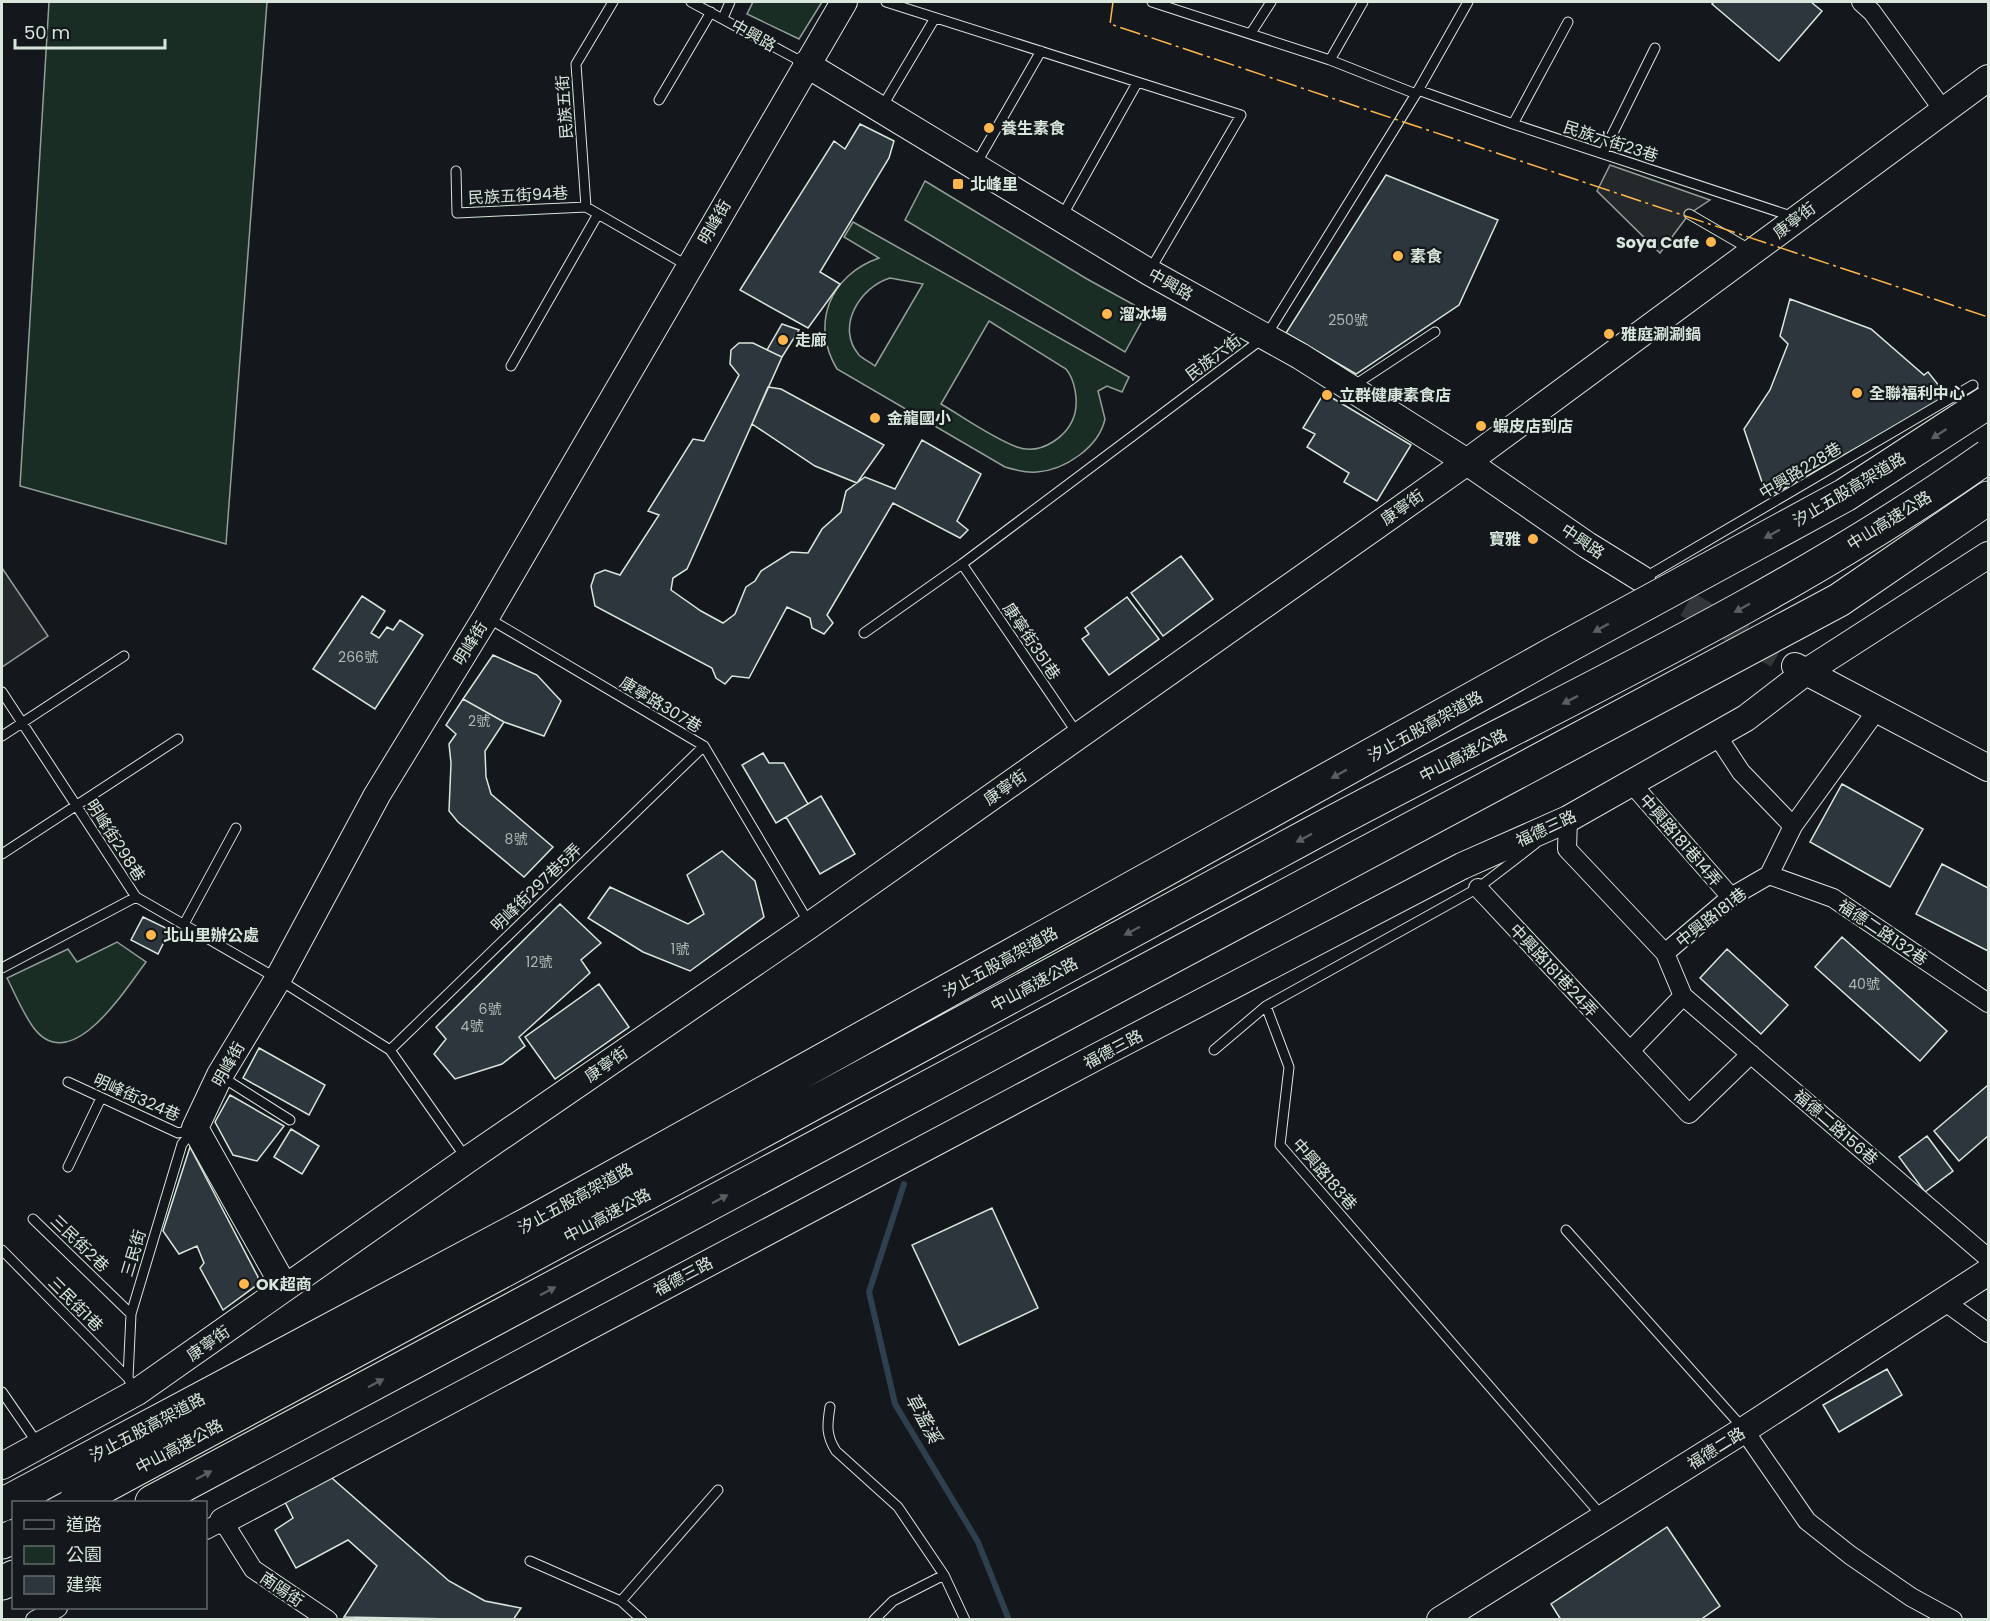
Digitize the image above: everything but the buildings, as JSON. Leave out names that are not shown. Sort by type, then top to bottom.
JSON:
[{"type":"highway","name":"汐止五股高架道路","points":[[2,1505],[532,1222],[1540,661],[1845,495],[1981,394]]},
{"type":"highway","name":"中山高速公路","points":[[79,1501],[1379,798],[1632,669],[1811,570],[1989,456]]},
{"type":"highway","points":[[156,1501],[1839,600],[1989,498]]},
{"type":"street","name":"明峰街","points":[[195,1128],[220,1075],[278,979],[377,795],[486,617],[688,266],[844,2]]},
{"type":"street","points":[[1861,2],[1872,12],[1943,110]]},
{"type":"street","name":"中興路","points":[[806,64],[1149,272],[1266,336],[1351,388],[1642,579]]},
{"type":"street","name":"康寧街","points":[[2,1466],[39,1446],[285,1288],[810,925],[1467,462],[1989,78]]},
{"type":"street","name":"福德三路","points":[[214,1526],[1462,866],[1568,819],[1746,718],[1798,667],[1989,555]]},
{"type":"street","points":[[1798,667],[1989,768]]},
{"type":"street","points":[[1769,875],[1793,826],[1877,710]]},
{"type":"street","points":[[1716,734],[1741,772],[1793,826]]},
{"type":"street","name":"中興路181巷14弄","points":[[1631,783],[1731,897]]},
{"type":"street","points":[[1568,819],[1567,849],[1665,953]]},
{"type":"street","name":"中興路181巷","points":[[1683,996],[1665,953],[1731,897],[1769,875]]},
{"type":"street","name":"福德二路132巷","points":[[1769,875],[1833,898],[1989,1003]]},
{"type":"street","name":"中興路181巷24弄","points":[[1478,888],[1689,1114],[1751,1054]]},
{"type":"street","points":[[1630,1051],[1683,996]]},
{"type":"street","name":"福德二路156巷","points":[[1683,996],[1989,1258]]},
{"type":"street","points":[[195,1128],[285,1288]]},
{"type":"street","name":"福德二路","points":[[1440,1620],[1604,1519],[1989,1272]]},
{"type":"street","points":[[1944,1301],[1989,1333]]},
{"type":"street","points":[[1744,1430],[1807,1521],[1850,1555],[1911,1596],[1953,1620]]},
{"type":"street","name":"南陽街","points":[[214,1526],[253,1569],[328,1620]]},
{"type":"street","points":[[35,1620],[56,1609]]},
{"type":"lane","name":"民族五街","points":[[586,207],[576,64],[613,2]]},
{"type":"lane","name":"中興路","points":[[691,2],[806,64]]},
{"type":"lane","points":[[723,18],[730,2]]},
{"type":"lane","points":[[886,2],[1241,115],[1149,272]]},
{"type":"lane","name":"民族六街23巷","points":[[1154,2],[1796,218]]},
{"type":"lane","points":[[1251,33],[1271,2]]},
{"type":"lane","points":[[1330,60],[1363,2]]},
{"type":"lane","name":"民族六街","points":[[864,633],[962,564],[1266,336],[1417,92],[1468,2]]},
{"type":"lane","points":[[659,100],[711,12]]},
{"type":"lane","points":[[881,109],[935,18]]},
{"type":"lane","points":[[1513,124],[1568,22]]},
{"type":"lane","points":[[1603,153],[1655,48]]},
{"type":"lane","points":[[975,166],[1041,51]]},
{"type":"lane","points":[[1061,218],[1137,83]]},
{"type":"lane","name":"民族五街94巷","points":[[456,171],[458,213],[586,207]]},
{"type":"lane","points":[[586,207],[688,266]]},
{"type":"lane","points":[[511,366],[598,214]]},
{"type":"lane","points":[[1689,214],[1753,251]]},
{"type":"lane","points":[[1351,388],[1435,332]]},
{"type":"lane","name":"中興路228巷","points":[[1642,579],[1981,394]]},
{"type":"lane","name":"康寧街351巷","points":[[962,564],[1078,735]]},
{"type":"lane","name":"康寧路307巷","points":[[486,617],[704,746],[810,925]]},
{"type":"lane","points":[[2,736],[124,656]]},
{"type":"lane","name":"明峰街298巷","points":[[2,692],[136,897],[278,979],[390,1050]]},
{"type":"lane","points":[[2,854],[178,739]]},
{"type":"lane","name":"明峰街297巷5弄","points":[[390,1050],[704,746]]},
{"type":"lane","points":[[1214,1050],[1266,1006],[1478,888],[1568,819]]},
{"type":"lane","points":[[184,924],[236,828]]},
{"type":"lane","points":[[2,968],[136,897]]},
{"type":"lane","name":"中興路183巷","points":[[1266,1006],[1289,1067],[1280,1145],[1604,1519]]},
{"type":"lane","points":[[390,1050],[467,1160]]},
{"type":"lane","points":[[220,1075],[290,1120]]},
{"type":"lane","name":"明峰街324巷","points":[[68,1082],[178,1133],[195,1128]]},
{"type":"lane","points":[[68,1167],[101,1098]]},
{"type":"lane","name":"三民街","points":[[133,1385],[131,1314],[182,1143],[195,1128]]},
{"type":"lane","name":"三民街2巷","points":[[33,1219],[131,1314]]},
{"type":"lane","points":[[1566,1230],[1744,1430]]},
{"type":"lane","name":"三民街1巷","points":[[2,1250],[133,1385]]},
{"type":"lane","points":[[2,1392],[39,1446]]},
{"type":"lane","points":[[830,1407],[827,1426],[829,1440],[836,1451],[898,1507],[944,1575],[965,1620]]},
{"type":"lane","points":[[621,1601],[718,1490]]},
{"type":"lane","points":[[530,1561],[621,1601],[642,1620]]},
{"type":"lane","points":[[874,1620],[893,1601],[944,1575]]},
{"type":"green space","points":[[49,2],[267,2],[226,544],[20,486]]},
{"type":"green space","points":[[753,2],[822,2],[799,39],[747,14]]},
{"type":"green space","points":[[925,181],[1087,279],[1147,312],[1125,352],[905,220]]},
{"type":"green space","points":[[853,222],[1129,377],[1122,392],[1107,386],[1098,391],[1105,419],[1096,439],[1079,455],[1059,467],[1025,472],[1005,467],[837,369],[829,352],[825,335],[830,303],[837,289],[848,276],[879,258],[844,237]],"holes":[[[890,278],[923,284],[875,366],[859,355],[852,344],[850,321],[854,309],[869,290]],[[989,321],[1066,369],[1072,379],[1075,390],[1075,413],[1067,429],[1053,442],[1035,449],[1017,447],[988,433],[941,404]]]},
{"type":"green space","points":[[117,942],[146,962],[96,1024],[80,1036],[64,1042],[48,1040],[29,1022],[7,978],[68,949],[77,962]]},
{"type":"shaded area","points":[[1610,165],[1710,200],[1689,214],[1660,253],[1597,191]]},
{"type":"shaded area","points":[[2,568],[48,636],[2,667]]},
{"type":"waterway","name":"草濫溪","points":[[904,1184],[869,1292],[895,1404],[978,1542],[1009,1620]]},
{"type":"tunnel","points":[[1653,585],[1789,662]]},
{"type":"power","points":[[1113,2],[1110,24],[1988,317]]},
{"type":"place","name":"養生素食","points":[[989,128]]},
{"type":"place","name":"北峰里","points":[[958,184]]},
{"type":"place","name":"Soya Cafe","points":[[1711,242]]},
{"type":"place","name":"素食","points":[[1398,256]]},
{"type":"place","name":"溜冰場","points":[[1107,314]]},
{"type":"place","name":"雅庭涮涮鍋","points":[[1609,334]]},
{"type":"place","name":"走廊","points":[[783,340]]},
{"type":"place","name":"全聯福利中心","points":[[1857,393]]},
{"type":"place","name":"立群健康素食店","points":[[1327,395]]},
{"type":"place","name":"金龍國小","points":[[875,418]]},
{"type":"place","name":"蝦皮店到店","points":[[1481,426]]},
{"type":"place","name":"寶雅","points":[[1533,539]]},
{"type":"place","name":"北山里辦公處","points":[[151,935]]},
{"type":"place","name":"OK超商","points":[[244,1284]]}]
